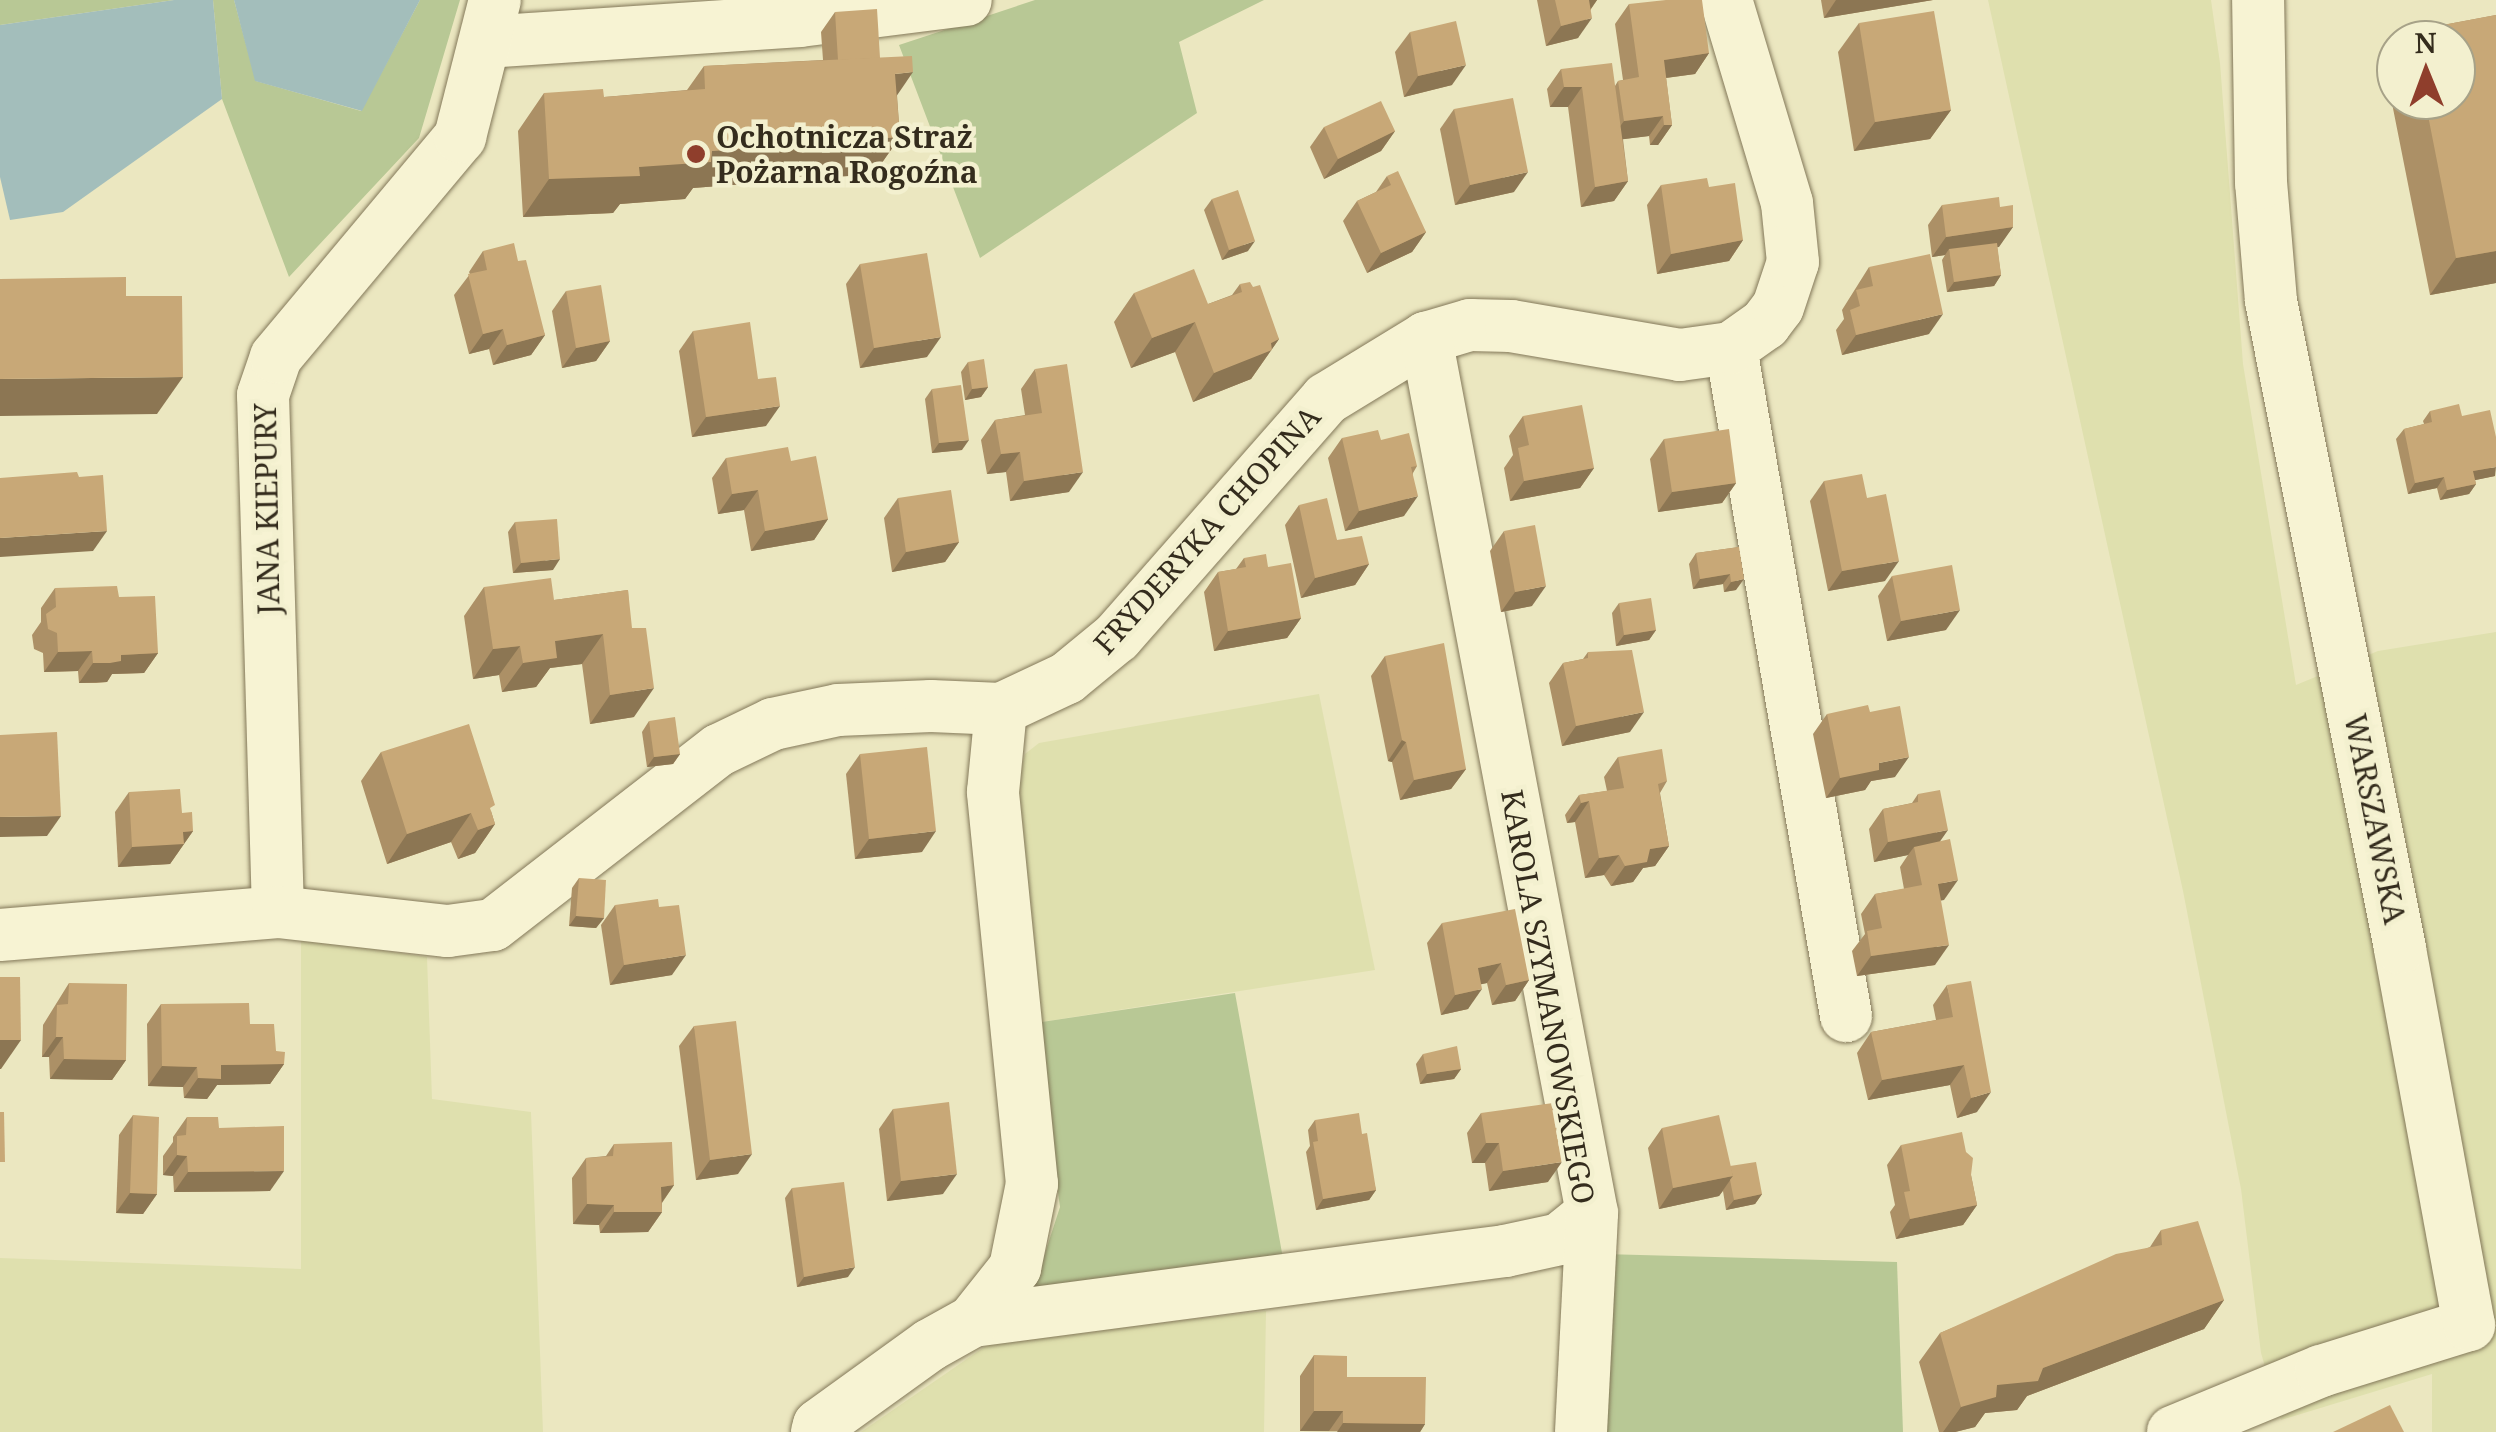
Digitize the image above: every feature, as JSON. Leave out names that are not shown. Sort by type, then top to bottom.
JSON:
[{"type":"street","points":[[490,21],[800,21],[966,0]]},
{"type":"street","points":[[1726,0],[1788,203],[1793,262],[1778,307],[1765,324],[1731,348],[1846,1016]]},
{"type":"street","name":"WARSZAWSKA","points":[[2173,1432],[2321,1371],[2469,1325],[2400,948],[2271,301],[2261,183],[2258,0]]},
{"type":"street","name":"JANA KIEPURY","points":[[278,912],[263,395],[276,357],[460,137],[490,21]]},
{"type":"street","name":"FRYDERYKA CHOPINA","points":[[0,935],[278,912],[448,931],[493,924],[719,750],[774,724],[838,710],[931,706],[1001,709],[1067,678],[1117,637],[1326,399],[1426,338],[1470,325],[1511,326],[1680,354],[1731,348]]},
{"type":"street","name":"KAROLA SZYMANOWSKIEGO","points":[[973,1321],[1505,1251],[1560,1239],[1592,1213],[1426,338]]},
{"type":"street","points":[[817,1432],[819,1425],[930,1345],[973,1321],[1015,1268],[1032,1184],[993,792],[1001,709]]},
{"type":"street","points":[[1581,1432],[1592,1213]]},
{"type":"green space","points":[[0,0],[174,0],[0,25]]},
{"type":"green space","points":[[213,0],[234,0],[256,81],[361,111],[420,0],[460,0],[419,138],[289,277],[222,99]]},
{"type":"green space","points":[[1035,0],[1264,0],[1179,42],[1197,113],[980,258],[899,45]]},
{"type":"green space","points":[[1988,0],[2211,0],[2220,63],[2243,364],[2296,685],[2378,651],[2496,632],[2496,1432],[2432,1432],[2432,1374],[2281,1420],[2261,1353],[2241,1189],[2183,891]]},
{"type":"green space","points":[[1319,694],[1375,970],[1035,1023],[1010,811],[1025,754],[1039,743]]},
{"type":"green space","points":[[301,938],[427,957],[432,1099],[531,1112],[543,1432],[0,1432],[0,1258],[301,1269]]},
{"type":"green space","points":[[1235,993],[1284,1264],[1032,1293],[1060,1207],[1035,1023]]},
{"type":"green space","points":[[1603,1254],[1897,1262],[1903,1432],[1596,1432]]},
{"type":"green space","points":[[1266,1311],[1264,1432],[861,1432],[993,1341]]},
{"type":"water","points":[[174,0],[213,0],[222,99],[63,212],[10,220],[0,177],[0,25]]},
{"type":"water","points":[[234,0],[420,0],[362,111],[255,81]]},
{"type":"building","points":[[1555,0],[1589,0],[1592,18],[1561,26]]},
{"type":"building","points":[[1702,0],[1709,53],[1664,60],[1672,125],[1664,125],[1663,116],[1624,121],[1618,81],[1639,77],[1629,4]]},
{"type":"building","points":[[877,9],[880,58],[838,60],[835,12]]},
{"type":"building","points":[[1934,11],[1951,110],[1875,122],[1859,23]]},
{"type":"building","points":[[2496,15],[2496,251],[2456,258],[2429,120],[2476,120],[2476,20],[2469,20]]},
{"type":"building","points":[[1456,21],[1466,65],[1418,76],[1410,32]]},
{"type":"building","points":[[912,56],[913,72],[895,74],[900,137],[712,151],[711,162],[639,167],[640,176],[549,179],[544,93],[603,89],[604,97],[705,89],[704,66]]},
{"type":"building","points":[[1612,63],[1628,181],[1595,187],[1582,87],[1564,87],[1561,69]]},
{"type":"building","points":[[1513,98],[1528,172],[1470,185],[1454,109]]},
{"type":"building","points":[[1381,101],[1395,131],[1338,159],[1324,127]]},
{"type":"building","points":[[1398,171],[1426,232],[1381,253],[1357,201],[1391,185],[1387,176]]},
{"type":"building","points":[[1707,178],[1709,187],[1735,183],[1743,240],[1671,254],[1661,185]]},
{"type":"building","points":[[1238,190],[1255,241],[1229,250],[1212,199]]},
{"type":"building","points":[[1999,197],[2000,207],[2013,205],[2013,227],[1946,237],[1942,205]]},
{"type":"building","points":[[514,243],[518,261],[526,260],[545,335],[507,345],[503,329],[483,334],[468,274],[487,270],[483,251]]},
{"type":"building","points":[[1997,243],[2001,275],[1954,282],[1949,249]]},
{"type":"building","points":[[927,253],[941,337],[874,348],[860,264]]},
{"type":"building","points":[[1930,254],[1943,314],[1856,335],[1850,310],[1860,306],[1856,290],[1873,286],[1869,267]]},
{"type":"building","points":[[1194,269],[1208,304],[1242,292],[1240,284],[1260,285],[1279,339],[1271,343],[1272,350],[1214,373],[1195,322],[1152,338],[1134,293]]},
{"type":"building","points":[[126,277],[126,296],[182,296],[183,377],[0,379],[0,279]]},
{"type":"building","points":[[601,285],[610,341],[576,348],[566,291]]},
{"type":"building","points":[[750,322],[758,379],[776,377],[780,406],[706,417],[693,331]]},
{"type":"building","points":[[984,359],[988,387],[972,389],[968,362]]},
{"type":"building","points":[[1067,364],[1083,472],[1024,481],[1020,452],[1001,454],[995,420],[1042,413],[1035,369]]},
{"type":"building","points":[[961,385],[969,440],[939,443],[932,389]]},
{"type":"building","points":[[2459,404],[2462,416],[2490,410],[2496,437],[2496,467],[2473,471],[2476,484],[2447,490],[2444,477],[2415,483],[2404,429],[2432,422],[2430,411]]},
{"type":"building","points":[[1582,405],[1594,468],[1524,481],[1518,448],[1529,445],[1523,416]]},
{"type":"building","points":[[1729,429],[1736,483],[1672,492],[1664,439]]},
{"type":"building","points":[[1378,430],[1381,440],[1409,433],[1417,466],[1411,467],[1418,496],[1359,511],[1342,438]]},
{"type":"building","points":[[788,447],[791,461],[816,456],[828,519],[765,531],[758,490],[732,494],[726,458]]},
{"type":"building","points":[[77,472],[79,477],[103,475],[107,531],[0,538],[0,478]]},
{"type":"building","points":[[1862,474],[1867,498],[1886,494],[1899,561],[1842,571],[1824,481]]},
{"type":"building","points":[[951,490],[959,542],[906,552],[898,498]]},
{"type":"building","points":[[1327,498],[1337,540],[1362,536],[1369,564],[1315,578],[1299,505]]},
{"type":"building","points":[[557,519],[560,559],[521,563],[515,522]]},
{"type":"building","points":[[1535,525],[1546,586],[1515,592],[1504,531]]},
{"type":"building","points":[[1739,547],[1744,579],[1731,582],[1730,574],[1700,579],[1696,553]]},
{"type":"building","points":[[1266,554],[1268,567],[1291,563],[1301,618],[1228,631],[1218,572],[1246,567],[1244,558]]},
{"type":"building","points":[[1952,565],[1960,610],[1901,621],[1892,576]]},
{"type":"building","points":[[551,578],[554,600],[628,590],[632,628],[646,628],[654,688],[610,695],[603,634],[555,641],[557,658],[523,663],[520,646],[493,649],[484,587]]},
{"type":"building","points":[[117,586],[119,597],[155,596],[158,653],[121,655],[121,661],[93,663],[92,651],[58,652],[57,633],[48,629],[46,614],[56,607],[55,588]]},
{"type":"building","points":[[1651,598],[1656,630],[1624,635],[1619,603]]},
{"type":"building","points":[[1444,643],[1466,769],[1414,780],[1385,656]]},
{"type":"building","points":[[1632,650],[1644,712],[1576,726],[1563,663],[1588,658],[1588,652]]},
{"type":"building","points":[[1868,705],[1870,712],[1900,706],[1909,757],[1879,763],[1879,770],[1840,778],[1827,714]]},
{"type":"building","points":[[675,717],[680,754],[654,757],[649,721]]},
{"type":"building","points":[[469,724],[495,805],[490,808],[495,824],[478,830],[471,813],[407,834],[381,752]]},
{"type":"building","points":[[57,732],[61,816],[0,817],[0,735]]},
{"type":"building","points":[[927,747],[936,831],[869,839],[860,754]]},
{"type":"building","points":[[1662,749],[1667,781],[1658,784],[1669,846],[1650,849],[1647,862],[1625,866],[1619,855],[1599,858],[1589,801],[1581,803],[1579,795],[1624,788],[1618,757]]},
{"type":"building","points":[[180,789],[182,813],[192,812],[193,831],[183,832],[184,844],[132,847],[129,792]]},
{"type":"building","points":[[1940,790],[1948,830],[1888,842],[1883,809],[1918,802],[1918,794]]},
{"type":"building","points":[[1950,839],[1958,880],[1938,884],[1949,945],[1871,956],[1867,931],[1882,928],[1875,894],[1922,885],[1914,847]]},
{"type":"building","points":[[579,878],[606,880],[604,918],[576,916]]},
{"type":"building","points":[[658,899],[659,907],[679,905],[686,955],[624,965],[615,905]]},
{"type":"building","points":[[1515,909],[1529,980],[1506,985],[1501,963],[1478,968],[1482,989],[1455,995],[1442,923]]},
{"type":"building","points":[[0,977],[20,977],[21,1040],[0,1040]]},
{"type":"building","points":[[1971,981],[1991,1092],[1971,1098],[1964,1065],[1882,1080],[1871,1032],[1953,1017],[1947,985]]},
{"type":"building","points":[[69,983],[127,984],[126,1060],[64,1059],[63,1037],[56,1037],[57,1005],[68,1004]]},
{"type":"building","points":[[249,1003],[250,1024],[274,1024],[276,1051],[285,1052],[284,1064],[221,1065],[221,1079],[198,1078],[197,1067],[162,1066],[161,1004]]},
{"type":"building","points":[[736,1021],[752,1154],[710,1160],[694,1026]]},
{"type":"building","points":[[1457,1046],[1461,1069],[1427,1074],[1423,1054]]},
{"type":"building","points":[[949,1102],[957,1174],[901,1181],[893,1109]]},
{"type":"building","points":[[1553,1103],[1562,1162],[1503,1171],[1499,1143],[1486,1143],[1481,1113]]},
{"type":"building","points":[[0,1112],[4,1112],[5,1162],[0,1162]]},
{"type":"building","points":[[1359,1113],[1362,1134],[1367,1133],[1376,1190],[1323,1199],[1313,1142],[1318,1141],[1315,1120]]},
{"type":"building","points":[[133,1115],[159,1117],[157,1194],[130,1193]]},
{"type":"building","points":[[1719,1115],[1733,1176],[1673,1188],[1662,1128]]},
{"type":"building","points":[[187,1117],[218,1117],[219,1128],[284,1126],[284,1171],[188,1172],[187,1156],[177,1155],[177,1136],[186,1135]]},
{"type":"building","points":[[1962,1132],[1966,1152],[1973,1158],[1971,1175],[1977,1205],[1910,1219],[1904,1192],[1910,1191],[1901,1145]]},
{"type":"building","points":[[672,1142],[674,1185],[661,1187],[662,1212],[614,1212],[614,1205],[587,1204],[586,1158],[613,1156],[614,1144]]},
{"type":"building","points":[[1756,1162],[1762,1194],[1734,1200],[1730,1166]]},
{"type":"building","points":[[844,1182],[855,1267],[804,1277],[792,1188]]},
{"type":"building","points":[[2198,1221],[2224,1300],[2043,1368],[2038,1381],[1997,1385],[1996,1397],[1961,1407],[1940,1333],[2116,1254],[2162,1245],[2161,1230]]},
{"type":"building","points":[[1314,1355],[1347,1356],[1347,1377],[1426,1377],[1425,1424],[1343,1423],[1343,1411],[1314,1411]]},
{"type":"building","points":[[2390,1405],[2404,1432],[2333,1432]]},
{"type":"place","name":"Ochotnicza Straż Pożarna Rogoźna","points":[[696,154]]}]
